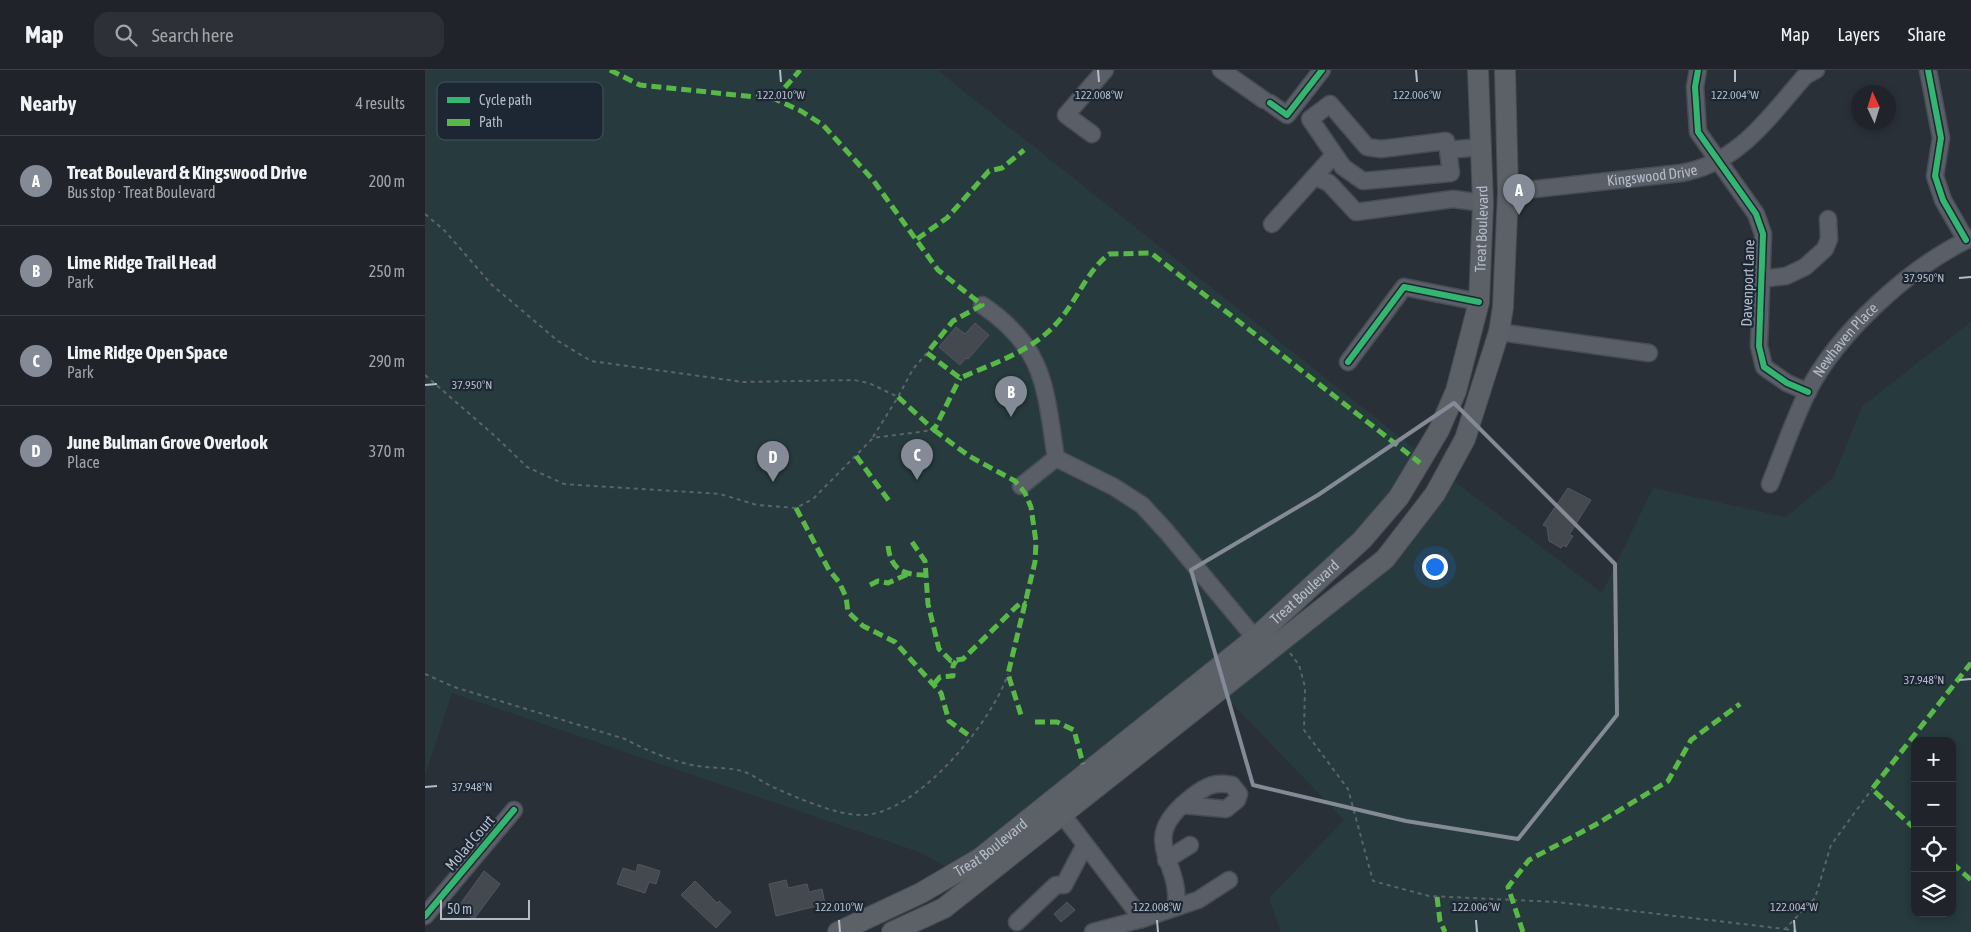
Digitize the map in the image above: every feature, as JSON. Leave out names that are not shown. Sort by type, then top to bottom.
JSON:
[{"type":"main road","name":"Treat Boulevard","points":[[838,932],[921,893],[979,860],[1255,638],[1362,540],[1399,497],[1439,430],[1456,391],[1479,298],[1483,203],[1478,70]]},
{"type":"main road","name":"Treat Boulevard","points":[[892,932],[943,908],[1385,559],[1435,494],[1465,439],[1499,332],[1503,307],[1508,192],[1505,70]]},
{"type":"main road","points":[[1479,96],[1490,121],[1492,171],[1501,188],[1508,192],[1499,198],[1496,207],[1495,260],[1479,298]]},
{"type":"street","points":[[1092,134],[1066,115],[1105,70]]},
{"type":"street","points":[[1221,70],[1287,115],[1323,70]]},
{"type":"street","name":"Davenport Lane","points":[[1698,70],[1695,87],[1698,132],[1756,214],[1763,234],[1759,346],[1764,367],[1787,383],[1807,392]]},
{"type":"street","name":"Kingswood Drive","points":[[1508,192],[1681,173],[1697,170],[1718,162],[1748,140],[1805,76],[1817,70]]},
{"type":"street","points":[[1928,70],[1941,138],[1935,176],[1943,200],[1969,239]]},
{"type":"street","points":[[1330,104],[1367,147],[1381,150],[1446,141],[1448,150],[1451,172],[1363,181],[1343,168],[1310,119],[1330,104]]},
{"type":"street","points":[[1448,150],[1481,147]]},
{"type":"street","points":[[1272,224],[1334,155]]},
{"type":"street","points":[[1316,177],[1329,184],[1356,212],[1453,199],[1483,203]]},
{"type":"street","points":[[1761,279],[1786,276],[1805,267],[1825,249],[1829,239],[1828,220]]},
{"type":"street","name":"Newhaven Place","points":[[1770,484],[1807,392],[1865,314],[1911,275],[1969,239]]},
{"type":"street","points":[[1348,362],[1404,287],[1479,298]]},
{"type":"street","points":[[981,305],[1006,321],[1027,347],[1040,371],[1048,399],[1056,458]]},
{"type":"street","points":[[1499,332],[1649,353]]},
{"type":"street","points":[[1056,458],[1114,486],[1142,505],[1255,638]]},
{"type":"street","points":[[1021,486],[1056,458]]},
{"type":"street","points":[[1176,907],[1178,893],[1166,860],[1163,844],[1165,831],[1172,816],[1182,805]]},
{"type":"street","name":"Molad Court","points":[[425,916],[514,810]]},
{"type":"street","points":[[1062,814],[1142,919]]},
{"type":"street","points":[[1017,922],[1056,886],[1064,886],[1085,845]]},
{"type":"street","points":[[1166,860],[1190,845]]},
{"type":"street","points":[[1093,932],[1142,919],[1198,900],[1229,880]]},
{"type":"path","points":[[425,214],[444,230],[492,285],[558,341],[591,361],[743,382],[854,380],[869,383],[898,397]]},
{"type":"path","points":[[425,375],[496,437],[527,467],[564,484],[720,494],[757,506],[796,508],[813,499],[873,438],[913,368],[927,353]]},
{"type":"path","points":[[873,438],[934,430]]},
{"type":"path","points":[[1281,642],[1299,665],[1305,687],[1304,730],[1348,789],[1373,881],[1429,896],[1557,902],[1800,932]]},
{"type":"path","points":[[425,674],[454,686],[625,739],[647,750],[690,764],[742,771],[774,788],[842,812],[861,815],[887,810],[905,800],[947,767],[990,711],[1002,691],[1007,674]]},
{"type":"path","points":[[1785,929],[1815,898],[1831,845],[1872,789]]},
{"type":"highlighted area","points":[[1454,403],[1615,564],[1617,715],[1518,839],[1406,821],[1253,785],[1191,570],[1318,495]]},
{"type":"green space","points":[[425,70],[937,70],[1424,456],[1362,540],[956,873],[922,853],[452,693],[425,776]]},
{"type":"green space","points":[[1971,322],[1971,932],[1281,932],[1269,898],[1344,820],[1219,690],[1385,559],[1446,475],[1602,593],[1653,488],[1786,517],[1833,478],[1862,406]]},
{"type":"building","points":[[975,323],[989,335],[968,359],[966,358],[960,365],[939,347],[956,327],[965,334]]},
{"type":"building","points":[[1568,488],[1591,500],[1569,535],[1573,536],[1566,547],[1563,545],[1561,548],[1549,541],[1547,527],[1543,525]]},
{"type":"building","points":[[638,864],[660,871],[656,884],[649,882],[645,893],[617,884],[623,868],[636,872]]},
{"type":"building","points":[[484,871],[500,884],[474,919],[458,907]]},
{"type":"building","points":[[786,880],[788,888],[807,884],[809,892],[822,889],[825,904],[776,916],[769,884]]},
{"type":"building","points":[[695,881],[717,903],[719,901],[731,912],[716,928],[681,895]]},
{"type":"building","points":[[1067,902],[1075,910],[1061,922],[1054,914]]},
{"type":"marked path","points":[[610,70],[640,85],[775,99],[801,111],[823,125],[873,180],[938,270],[982,305],[953,321],[927,353],[960,378],[1011,356],[1046,333],[1063,316],[1087,279],[1109,254],[1151,253],[1420,463]]},
{"type":"marked path","points":[[775,99],[800,70]]},
{"type":"marked path","points":[[917,239],[947,218],[989,171],[1002,168],[1024,150]]},
{"type":"marked path","points":[[898,397],[934,430],[960,378]]},
{"type":"marked path","points":[[934,430],[969,456],[1015,481],[1025,493],[1031,507],[1036,542],[1035,562],[1008,674],[1021,715]]},
{"type":"marked path","points":[[856,456],[889,501]]},
{"type":"marked path","points":[[796,508],[829,570],[839,582],[846,597],[848,612],[863,626],[895,642],[941,693],[949,721],[971,737]]},
{"type":"marked path","points":[[912,542],[925,561],[928,604],[939,649],[951,661],[963,659],[1016,607],[1022,602],[1026,604]]},
{"type":"marked path","points":[[888,546],[892,561],[899,570],[911,574],[926,575]]},
{"type":"marked path","points":[[870,585],[878,581],[888,583],[908,574]]},
{"type":"marked path","points":[[934,684],[940,677],[953,676],[953,666],[956,661]]},
{"type":"marked path","points":[[1913,827],[1872,789],[1971,663]]},
{"type":"marked path","points":[[1523,932],[1508,887],[1529,860],[1595,825],[1668,781],[1691,740],[1740,704]]},
{"type":"marked path","points":[[1035,722],[1057,722],[1074,730],[1083,764]]},
{"type":"marked path","points":[[1956,867],[1971,880]]},
{"type":"marked path","points":[[1437,897],[1440,921],[1445,932]]},
{"type":"cycle path","points":[[1270,103],[1287,115],[1322,70]]},
{"type":"cycle path","points":[[1698,70],[1695,87],[1698,132],[1756,214],[1763,234],[1759,346],[1764,367],[1787,383],[1808,392]]},
{"type":"cycle path","points":[[1928,70],[1941,138],[1935,176],[1943,200],[1966,240]]},
{"type":"cycle path","points":[[1348,362],[1404,287],[1479,302]]},
{"type":"cycle path","points":[[425,916],[514,810]]},
{"type":"place","name":"Treat Boulevard & Kingswood Drive","points":[[1519,215]]},
{"type":"place","name":"Lime Ridge Trail Head","points":[[1011,417]]},
{"type":"place","name":"Lime Ridge Open Space","points":[[917,480]]},
{"type":"place","name":"June Bulman Grove Overlook","points":[[773,482]]}]
